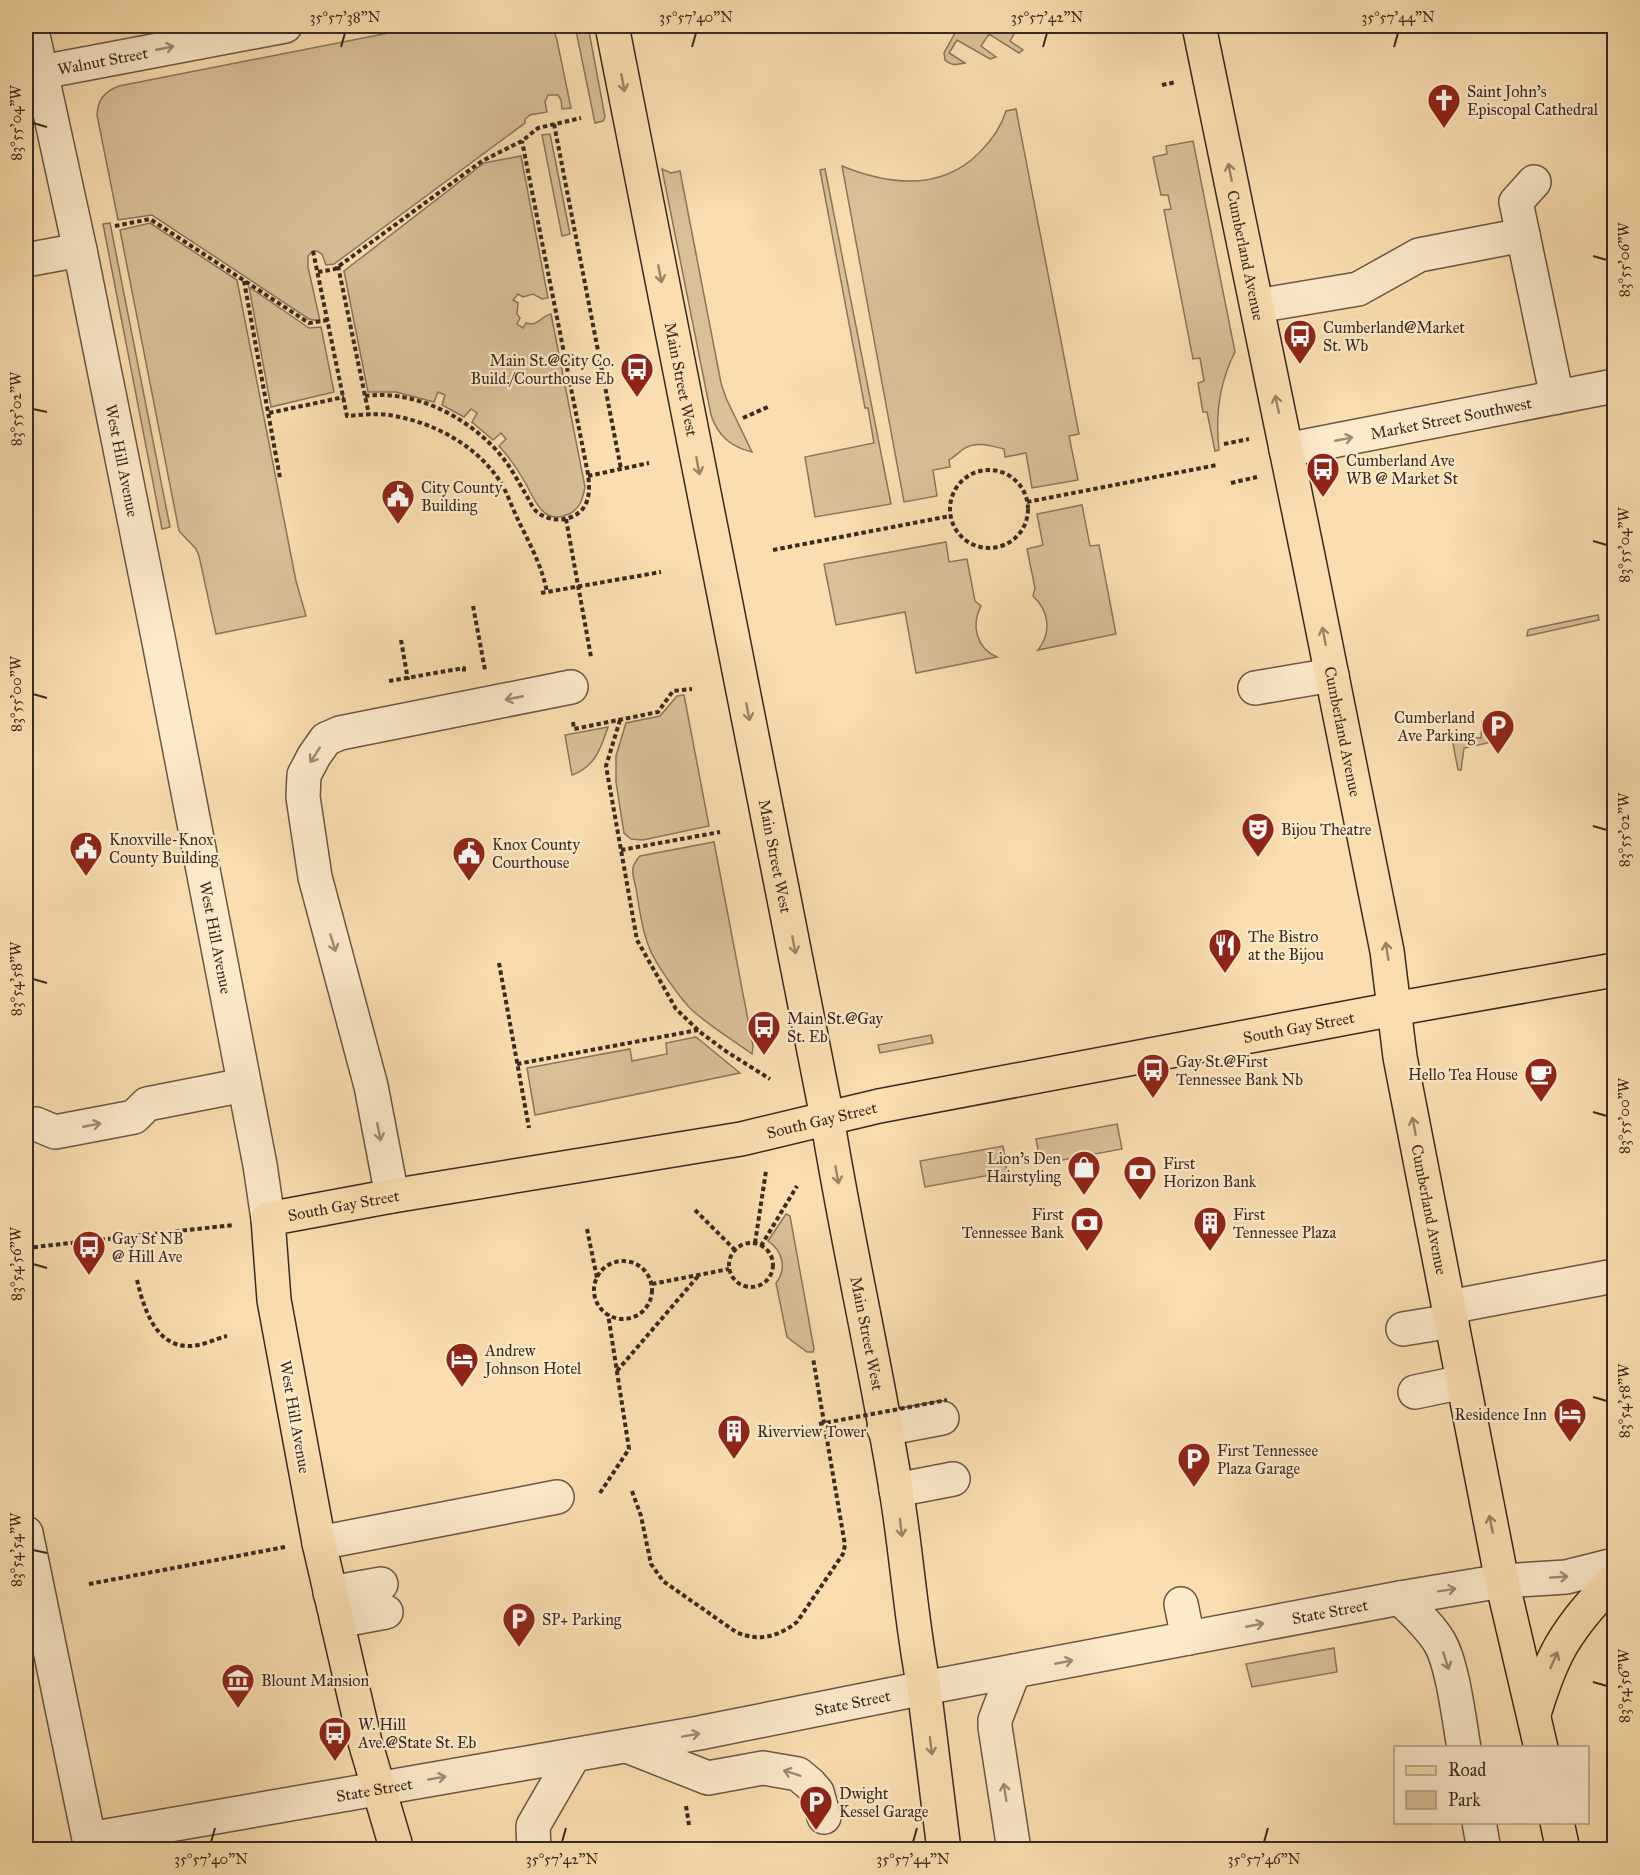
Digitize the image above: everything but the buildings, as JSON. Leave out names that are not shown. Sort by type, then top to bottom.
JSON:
[{"type":"main road","name":"Main Street West","points":[[612,26],[827,1117],[896,1490],[944,1850]]},
{"type":"main road","name":"Cumberland Avenue","points":[[1199,26],[1387,951],[1400,1057],[1502,1581],[1541,1746]]},
{"type":"main road","name":"South Gay Street","points":[[268,1219],[392,1196],[741,1139],[879,1106],[1614,970]]},
{"type":"main road","name":"West Hill Avenue","points":[[268,1219],[274,1300],[307,1544],[333,1607],[365,1742],[397,1850]]},
{"type":"main road","points":[[1534,1714],[1558,1651],[1582,1616],[1614,1580]]},
{"type":"main road","points":[[1557,1824],[1563,1850]]},
{"type":"street","name":"West Hill Avenue","points":[[31,26],[33,74],[80,250],[157,630],[260,1165],[268,1219]]},
{"type":"street","name":"Walnut Street","points":[[33,74],[285,26]]},
{"type":"street","points":[[1534,182],[1516,202],[1557,398]]},
{"type":"street","points":[[1257,306],[1358,289],[1419,255],[1523,235]]},
{"type":"street","points":[[26,260],[80,250]]},
{"type":"street","name":"Market Street Southwest","points":[[1286,450],[1614,386]]},
{"type":"street","points":[[1255,688],[1332,675]]},
{"type":"street","points":[[392,1196],[371,1086],[315,876],[303,797],[304,775],[326,739],[340,733],[569,688]]},
{"type":"street","points":[[31,1125],[55,1132],[134,1117],[147,1104],[244,1085]]},
{"type":"street","points":[[1403,1329],[1450,1314],[1614,1275]]},
{"type":"street","points":[[1415,1392],[1463,1382]]},
{"type":"street","points":[[884,1429],[944,1409]]},
{"type":"street","points":[[896,1490],[953,1479]]},
{"type":"street","points":[[307,1544],[557,1497]]},
{"type":"street","name":"State Street","points":[[26,1533],[89,1839],[699,1733],[1400,1598],[1502,1581],[1566,1577],[1614,1565]]},
{"type":"street","points":[[333,1607],[383,1598]]},
{"type":"street","points":[[1400,1598],[1424,1621],[1441,1644],[1450,1672],[1464,1746]]},
{"type":"street","points":[[1181,1604],[1188,1638]]},
{"type":"street","points":[[1014,1671],[995,1720],[995,1727],[1014,1850]]},
{"type":"street","points":[[627,1746],[708,1778],[763,1768],[798,1774],[817,1792],[824,1818]]},
{"type":"street","points":[[511,1850],[510,1844],[513,1836],[521,1829],[533,1838],[574,1755]]},
{"type":"street","points":[[1479,1824],[1485,1850]]},
{"type":"path","points":[[1027,26],[1046,26]]},
{"type":"path","points":[[318,272],[335,269],[482,161],[522,141],[538,128],[581,118]]},
{"type":"path","points":[[554,124],[621,469]]},
{"type":"path","points":[[365,396],[401,397],[447,413],[488,442],[503,458],[536,511],[546,518],[566,519],[578,514],[586,503],[590,488],[588,476],[522,141]]},
{"type":"path","points":[[115,226],[150,219],[309,323],[328,320]]},
{"type":"path","points":[[313,251],[347,416],[387,415],[415,421],[439,429],[462,442],[485,464],[502,486],[543,571],[547,592]]},
{"type":"path","points":[[338,266],[369,415]]},
{"type":"path","points":[[244,280],[280,478]]},
{"type":"path","points":[[268,413],[344,397]]},
{"type":"path","points":[[743,418],[770,406]]},
{"type":"path","points":[[1224,444],[1256,438]]},
{"type":"path","points":[[588,476],[649,463]]},
{"type":"path","points":[[1027,502],[1217,465]]},
{"type":"path","points":[[984,470],[995,470],[1013,478],[1025,494],[1028,507],[1021,532],[1012,541],[1000,547],[974,546],[963,539],[955,529],[950,516],[951,504],[958,484],[984,470]]},
{"type":"path","points":[[1231,483],[1263,476]]},
{"type":"path","points":[[773,550],[950,516]]},
{"type":"path","points":[[566,519],[592,659]]},
{"type":"path","points":[[541,593],[660,572]]},
{"type":"path","points":[[473,606],[485,669]]},
{"type":"path","points":[[401,640],[409,686]]},
{"type":"path","points":[[569,688],[574,729],[658,712],[674,691],[692,689]]},
{"type":"path","points":[[620,720],[606,766],[637,940],[676,1009],[698,1030],[727,1052],[770,1079]]},
{"type":"path","points":[[621,850],[720,832]]},
{"type":"path","points":[[499,963],[529,1128]]},
{"type":"path","points":[[517,1064],[698,1030]]},
{"type":"path","points":[[755,1243],[766,1171]]},
{"type":"path","points":[[761,1246],[797,1186]]},
{"type":"path","points":[[695,1210],[735,1250]]},
{"type":"path","name":"South Gay Street","points":[[26,1248],[214,1228],[268,1219]]},
{"type":"path","points":[[587,1229],[597,1279]]},
{"type":"path","points":[[755,1243],[761,1246],[767,1250],[773,1262],[772,1275],[756,1287],[742,1286],[732,1276],[729,1269],[731,1256],[735,1250],[748,1244],[755,1243]]},
{"type":"path","points":[[619,1261],[638,1265],[646,1272],[652,1284],[651,1300],[639,1315],[630,1318],[621,1319],[608,1314],[598,1306],[595,1297],[594,1288],[602,1271],[610,1264],[619,1261]]},
{"type":"path","points":[[652,1284],[729,1269]]},
{"type":"path","points":[[617,1371],[699,1275]]},
{"type":"path","points":[[137,1280],[149,1318],[166,1338],[187,1347],[227,1336]]},
{"type":"path","points":[[600,1493],[629,1449],[608,1314]]},
{"type":"path","points":[[632,1491],[641,1516],[651,1564],[663,1581],[736,1632],[747,1637],[773,1636],[787,1630],[797,1622],[843,1554],[845,1545],[822,1424],[813,1358]]},
{"type":"path","points":[[822,1424],[944,1409]]},
{"type":"path","points":[[89,1584],[307,1544]]},
{"type":"green space","points":[[424,26],[552,26],[571,108],[562,109],[558,95],[548,95],[545,102],[547,112],[530,115],[525,119],[525,123],[334,264],[326,265],[322,254],[313,251],[308,256],[308,267],[320,321],[309,319],[152,215],[118,220],[97,115],[100,100],[109,91],[119,86]]},
{"type":"green space","points":[[575,26],[588,26],[605,117],[603,121],[595,123]]},
{"type":"green space","points":[[959,26],[972,26],[977,32],[1003,26],[1018,27],[1010,41],[1023,50],[1019,53],[989,34],[981,46],[996,57],[990,59],[957,40],[949,53],[965,63],[957,65],[950,63],[945,60],[944,53]]},
{"type":"green space","points":[[1016,109],[1079,434],[1069,436],[1078,480],[1032,488],[1026,453],[1005,457],[1004,449],[975,445],[965,448],[949,460],[950,467],[933,470],[937,496],[904,502],[842,166],[896,181],[931,179],[948,174],[964,166],[979,153],[996,134],[1006,111]]},
{"type":"green space","points":[[550,134],[570,234],[562,236],[542,135]]},
{"type":"green space","points":[[1193,141],[1235,352],[1222,387],[1218,412],[1219,450],[1215,451],[1207,412],[1203,412],[1198,383],[1204,381],[1200,358],[1193,359],[1164,210],[1171,209],[1168,195],[1161,195],[1153,157],[1167,154],[1166,146]]},
{"type":"green space","points":[[521,156],[548,298],[542,299],[533,294],[523,297],[518,294],[513,300],[518,303],[517,314],[520,318],[517,324],[523,328],[526,323],[534,324],[551,314],[585,487],[576,509],[560,517],[553,517],[541,510],[517,469],[499,446],[506,439],[501,433],[493,440],[472,422],[477,413],[471,409],[464,417],[442,405],[445,395],[438,392],[434,402],[396,392],[368,392],[344,271],[484,163]]},
{"type":"green space","points":[[662,169],[671,173],[680,171],[721,383],[752,452],[726,439],[717,429],[711,415]]},
{"type":"green space","points":[[825,169],[891,504],[815,517],[805,457],[874,443],[868,408],[865,408],[820,170]]},
{"type":"green space","points":[[110,223],[170,527],[162,529],[103,224]]},
{"type":"green space","points":[[150,223],[237,280],[296,581],[306,616],[216,634],[199,556],[196,549],[179,531],[120,230]]},
{"type":"green space","points":[[249,287],[309,328],[321,327],[334,392],[271,407]]},
{"type":"green space","points":[[1082,505],[1090,546],[1099,545],[1116,634],[1038,650],[1045,636],[1047,622],[1042,608],[1033,596],[1035,588],[1027,549],[1043,545],[1037,514]]},
{"type":"green space","points":[[946,542],[949,562],[967,559],[975,601],[981,606],[976,621],[977,635],[984,648],[997,657],[916,673],[905,612],[836,625],[824,564]]},
{"type":"green space","points":[[1598,615],[1599,620],[1527,636],[1528,630],[1531,629]]},
{"type":"green space","points":[[684,695],[709,826],[643,840],[631,839],[624,833],[616,782],[616,756],[626,723],[660,716],[677,696]]},
{"type":"green space","points":[[1509,717],[1496,741],[1464,748],[1461,770],[1458,770],[1452,738],[1454,736],[1481,738],[1482,721]]},
{"type":"green space","points":[[608,727],[600,749],[592,762],[580,772],[572,775],[565,735]]},
{"type":"green space","points":[[714,842],[753,1046],[752,1054],[693,1011],[662,971],[652,954],[645,934],[634,878],[634,865],[640,856]]},
{"type":"green space","points":[[931,1035],[933,1043],[880,1053],[878,1045]]},
{"type":"green space","points":[[696,1037],[740,1073],[535,1115],[527,1068],[630,1049],[632,1061],[667,1054],[666,1043]]},
{"type":"green space","points":[[1117,1124],[1122,1149],[1041,1164],[1036,1139]]},
{"type":"green space","points":[[1003,1146],[1007,1172],[925,1187],[920,1161]]},
{"type":"green space","points":[[786,1214],[790,1216],[813,1352],[807,1352],[787,1337],[776,1283],[782,1272],[782,1260],[777,1250],[768,1241]]},
{"type":"green space","points":[[1334,1648],[1337,1672],[1252,1687],[1246,1664]]},
{"type":"place","name":"Saint John's Episcopal Cathedral","points":[[1444,129]]},
{"type":"place","name":"Cumberland@Market St. Wb","points":[[1300,365]]},
{"type":"place","name":"Main St.@City Co. Build./Courthouse Eb","points":[[637,398]]},
{"type":"place","name":"Cumberland Ave WB @ Market St","points":[[1323,498]]},
{"type":"place","name":"City County Building","points":[[398,525]]},
{"type":"place","name":"Cumberland Ave Parking","points":[[1498,755]]},
{"type":"place","name":"Bijou Theatre","points":[[1258,858]]},
{"type":"place","name":"Knoxville-Knox County Building","points":[[86,877]]},
{"type":"place","name":"Knox County Courthouse","points":[[469,882]]},
{"type":"place","name":"The Bistro at the Bijou","points":[[1225,974]]},
{"type":"place","name":"Main St.@Gay St. Eb","points":[[764,1056]]},
{"type":"place","name":"Gay St.@First Tennessee Bank Nb","points":[[1153,1099]]},
{"type":"place","name":"Hello Tea House","points":[[1541,1103]]},
{"type":"place","name":"Lion's Den Hairstyling","points":[[1084,1196]]},
{"type":"place","name":"First Horizon Bank","points":[[1140,1201]]},
{"type":"place","name":"First Tennessee Bank","points":[[1087,1252]]},
{"type":"place","name":"First Tennessee Plaza","points":[[1210,1252]]},
{"type":"place","name":"Gay St NB @ Hill Ave","points":[[89,1276]]},
{"type":"place","name":"Andrew Johnson Hotel","points":[[462,1388]]},
{"type":"place","name":"Residence Inn","points":[[1570,1443]]},
{"type":"place","name":"Riverview Tower","points":[[734,1460]]},
{"type":"place","name":"First Tennessee Plaza Garage","points":[[1194,1488]]},
{"type":"place","name":"SP+ Parking","points":[[519,1648]]},
{"type":"place","name":"Blount Mansion","points":[[238,1709]]},
{"type":"place","name":"W. Hill Ave.@State St. Eb","points":[[335,1762]]},
{"type":"place","name":"Dwight Kessel Garage","points":[[816,1831]]}]
